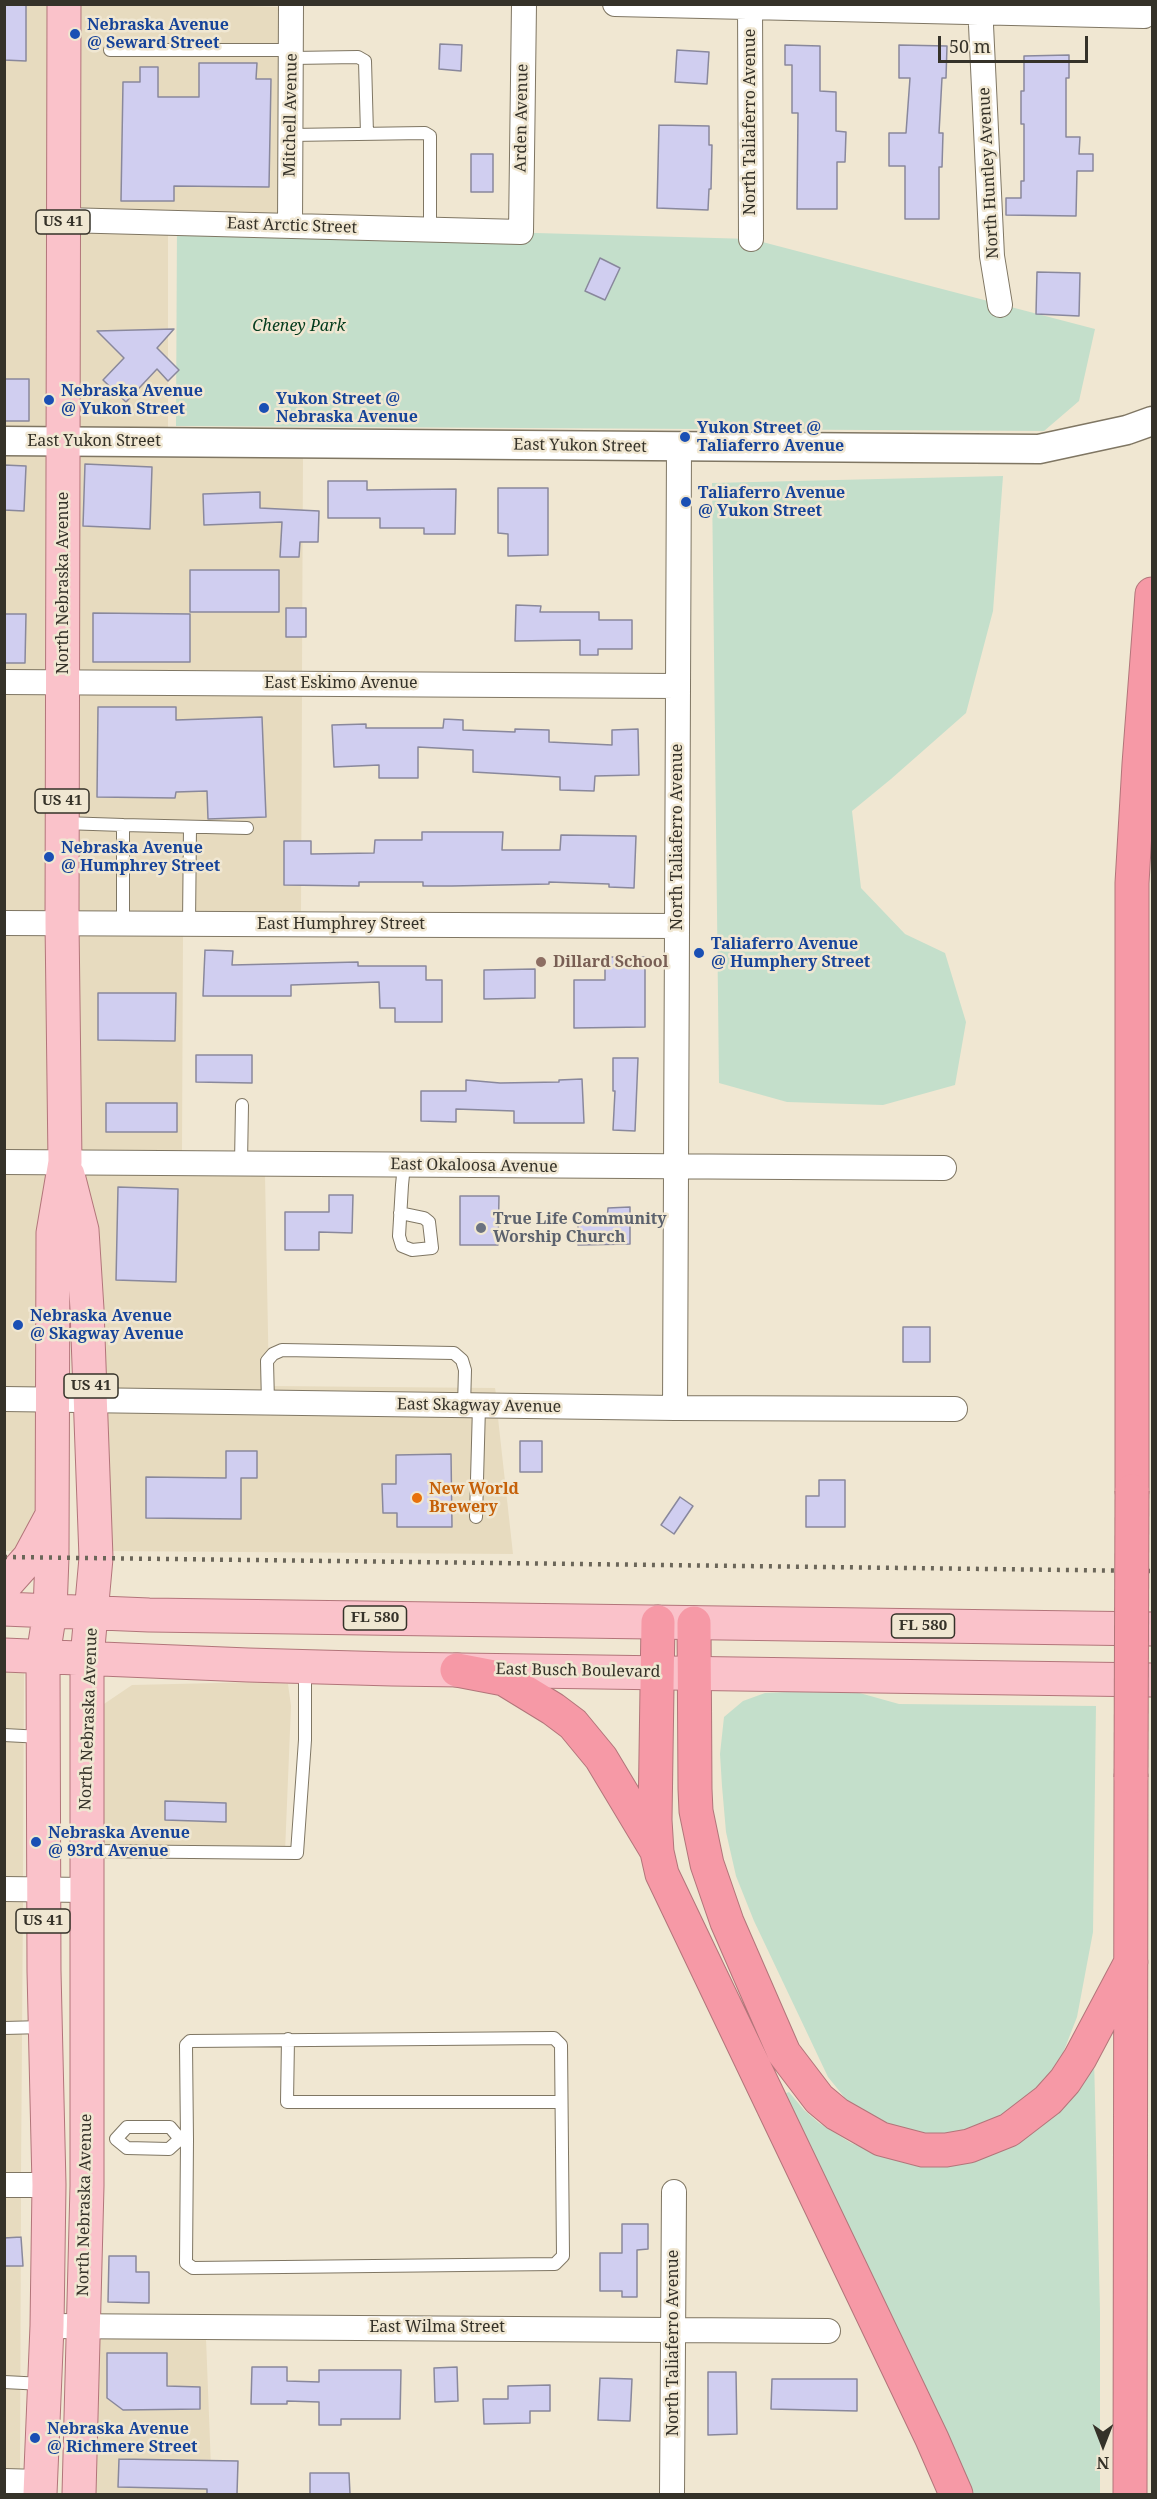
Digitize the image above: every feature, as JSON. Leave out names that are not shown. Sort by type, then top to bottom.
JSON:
[{"type":"highway","points":[[1130,2494],[1132,883],[1139,753],[1152,594]]},
{"type":"highway","points":[[658,1622],[655,1772],[657,1852],[662,1874],[956,2494]]},
{"type":"highway","points":[[694,1623],[696,1811],[707,1864],[716,1893],[784,2053],[819,2099],[837,2114],[881,2139],[923,2150],[946,2150],[969,2146],[1009,2130],[1042,2106],[1065,2081],[1085,2049],[1131,1962]]},
{"type":"highway","points":[[457,1670],[504,1679],[544,1702],[573,1724],[601,1758],[657,1852]]},
{"type":"main road","name":"North Nebraska Avenue","points":[[40,2488],[47,2326],[49,2185],[43,1889],[43,1656],[50,1611],[53,1513],[53,1233],[65,1162],[62,922],[64,4]]},
{"type":"main road","name":"North Nebraska Avenue","points":[[65,1162],[82,1230],[96,1558],[87,1658],[86,1890],[101,2139],[83,2326],[79,2494]]},
{"type":"main road","points":[[4,1586],[29,1558],[53,1513]]},
{"type":"main road","name":"FL 580","points":[[4,1610],[1152,1629]]},
{"type":"main road","name":"East Busch Boulevard","points":[[4,1655],[305,1667],[1152,1680]]},
{"type":"main road","points":[[46,2027],[60,2044],[70,2125],[75,2133],[101,2139]]},
{"type":"street","name":"Mitchell Avenue","points":[[290,226],[291,4]]},
{"type":"street","name":"Arden Avenue","points":[[521,232],[524,4]]},
{"type":"street","points":[[615,4],[980,9],[1144,16]]},
{"type":"street","name":"North Taliaferro Avenue","points":[[750,6],[751,239]]},
{"type":"street","name":"North Huntley Avenue","points":[[980,9],[992,256],[1000,305]]},
{"type":"street","name":"East Arctic Street","points":[[63,220],[521,232]]},
{"type":"street","name":"East Yukon Street","points":[[4,441],[1039,449],[1127,430],[1152,421]]},
{"type":"street","name":"North Taliaferro Avenue","points":[[675,1408],[679,447]]},
{"type":"street","name":"East Eskimo Avenue","points":[[4,682],[677,686]]},
{"type":"street","name":"East Humphrey Street","points":[[4,923],[677,926]]},
{"type":"street","name":"East Okaloosa Avenue","points":[[4,1162],[944,1168]]},
{"type":"street","name":"East Skagway Avenue","points":[[4,1399],[472,1406],[954,1409]]},
{"type":"street","points":[[4,1889],[86,1890]]},
{"type":"street","points":[[4,2185],[49,2185]]},
{"type":"street","name":"North Taliaferro Avenue","points":[[672,2494],[674,2192]]},
{"type":"street","name":"East Wilma Street","points":[[47,2326],[673,2328],[828,2331]]},
{"type":"street","points":[[4,2481],[40,2488]]},
{"type":"lane","points":[[110,50],[358,57],[365,61],[367,134]]},
{"type":"lane","points":[[290,135],[425,134],[430,136],[430,230]]},
{"type":"lane","points":[[62,823],[247,828]]},
{"type":"lane","points":[[123,825],[123,923]]},
{"type":"lane","points":[[189,923],[190,827]]},
{"type":"lane","points":[[241,1163],[242,1105]]},
{"type":"lane","points":[[400,1214],[404,1165]]},
{"type":"lane","points":[[268,1403],[267,1361],[273,1354],[282,1350],[454,1353],[462,1360],[472,1406],[476,1517]]},
{"type":"lane","points":[[86,1851],[297,1853],[305,1740],[305,1667]]},
{"type":"lane","points":[[4,1735],[43,1737]]},
{"type":"lane","points":[[4,2028],[46,2027]]},
{"type":"lane","points":[[554,2038],[561,2045],[561,2102],[563,2256],[555,2264],[193,2268],[186,2263],[183,2139],[186,2045],[190,2041],[554,2038]]},
{"type":"lane","points":[[288,2039],[287,2102],[561,2102]]},
{"type":"lane","points":[[101,2139],[127,2127],[170,2127],[183,2139]]},
{"type":"lane","points":[[101,2139],[127,2148],[169,2149],[183,2139]]},
{"type":"lane","points":[[4,2382],[44,2384]]},
{"type":"shaded area","points":[[182,4],[281,7],[278,214],[73,208],[74,5]]},
{"type":"shaded area","points":[[4,5],[53,5],[53,429],[5,429]]},
{"type":"shaded area","points":[[73,232],[168,234],[168,430],[74,429]]},
{"type":"shaded area","points":[[53,452],[52,670],[5,670],[4,453]]},
{"type":"shaded area","points":[[74,452],[303,454],[302,671],[73,670]]},
{"type":"shaded area","points":[[52,693],[51,911],[5,911],[4,694]]},
{"type":"shaded area","points":[[73,693],[302,695],[301,912],[72,911]]},
{"type":"shaded area","points":[[4,934],[51,934],[54,1150],[5,1151]]},
{"type":"shaded area","points":[[72,934],[183,935],[182,1151],[75,1150]]},
{"type":"shaded area","points":[[4,1174],[52,1174],[42,1387],[5,1388]]},
{"type":"shaded area","points":[[78,1174],[265,1175],[269,1386],[495,1388],[496,1394],[101,1389]]},
{"type":"shaded area","points":[[4,1411],[42,1411],[42,1510],[21,1551],[5,1551]]},
{"type":"shaded area","points":[[102,1413],[498,1418],[513,1554],[107,1551]]},
{"type":"shaded area","points":[[5,1667],[24,1667],[23,1877],[5,1877]]},
{"type":"shaded area","points":[[260,1682],[288,1684],[291,1706],[285,1852],[100,1849],[101,1706],[132,1685]]},
{"type":"shaded area","points":[[4,1901],[23,1901],[21,2173],[5,2173]]},
{"type":"shaded area","points":[[4,2197],[21,2197],[20,2470],[5,2470]]},
{"type":"shaded area","points":[[95,2338],[206,2338],[212,2494],[94,2494]]},
{"type":"green space","name":"Cheney Park","points":[[177,223],[751,239],[1095,329],[1079,401],[1044,431],[176,426]]},
{"type":"green space","points":[[1003,476],[993,611],[966,713],[852,811],[861,888],[905,934],[945,953],[966,1022],[955,1085],[883,1105],[787,1102],[719,1083],[712,483]]},
{"type":"green space","points":[[829,1690],[856,1692],[899,1704],[1096,1706],[1093,1932],[1077,2017],[1063,2053],[1044,2082],[1000,2116],[951,2135],[925,2135],[895,2128],[849,2103],[828,2077],[754,1921],[736,1876],[726,1832],[722,1786],[720,1754],[724,1717],[743,1701],[765,1693]]},
{"type":"green space","points":[[1094,2057],[1100,2312],[1100,2494],[962,2494],[778,2096],[789,2092],[819,2123],[851,2143],[875,2152],[941,2156]]},
{"type":"building","points":[[4,4],[26,4],[26,61],[4,60]]},
{"type":"building","points":[[440,44],[462,45],[461,71],[439,69]]},
{"type":"building","points":[[785,45],[820,46],[820,91],[836,92],[836,131],[846,132],[845,162],[837,162],[837,209],[797,209],[798,113],[792,113],[792,65],[785,65]]},
{"type":"building","points":[[899,45],[947,46],[946,78],[942,78],[939,133],[943,133],[942,167],[939,167],[939,219],[905,219],[905,166],[889,166],[889,133],[906,133],[910,78],[899,78]]},
{"type":"building","points":[[677,50],[709,52],[707,84],[675,82]]},
{"type":"building","points":[[1069,55],[1069,78],[1066,78],[1066,137],[1080,137],[1079,154],[1093,154],[1093,171],[1077,171],[1076,216],[1006,215],[1006,198],[1021,198],[1021,181],[1024,181],[1024,124],[1021,124],[1021,91],[1024,91],[1024,56]]},
{"type":"building","points":[[199,63],[257,63],[256,79],[271,79],[269,187],[174,186],[174,201],[121,201],[123,82],[140,82],[140,67],[158,67],[158,97],[199,97]]},
{"type":"building","points":[[659,125],[709,126],[709,145],[712,145],[708,210],[657,208]]},
{"type":"building","points":[[471,154],[493,154],[493,192],[471,192]]},
{"type":"building","points":[[600,258],[620,268],[605,300],[585,291]]},
{"type":"building","points":[[1037,272],[1080,273],[1079,316],[1036,314]]},
{"type":"building","points":[[174,329],[157,348],[179,370],[168,381],[157,369],[126,402],[103,380],[124,358],[97,331]]},
{"type":"building","points":[[4,379],[29,379],[29,421],[4,421]]},
{"type":"building","points":[[85,464],[152,467],[150,529],[83,526]]},
{"type":"building","points":[[4,465],[26,466],[24,511],[4,510]]},
{"type":"building","points":[[328,481],[367,481],[367,490],[456,489],[455,534],[424,534],[424,528],[380,528],[380,518],[328,518]]},
{"type":"building","points":[[498,488],[548,488],[548,555],[508,556],[508,534],[498,533]]},
{"type":"building","points":[[260,492],[260,508],[319,511],[318,542],[300,542],[299,557],[280,557],[282,522],[204,525],[203,494]]},
{"type":"building","points":[[190,570],[279,570],[279,612],[190,612]]},
{"type":"building","points":[[516,605],[541,606],[540,612],[599,612],[599,620],[632,620],[632,649],[598,649],[598,655],[580,655],[580,640],[515,641]]},
{"type":"building","points":[[286,608],[306,608],[306,637],[286,637]]},
{"type":"building","points":[[93,613],[190,614],[190,662],[93,662]]},
{"type":"building","points":[[4,614],[26,614],[25,663],[4,663]]},
{"type":"building","points":[[98,707],[176,707],[176,720],[262,717],[266,817],[208,819],[207,791],[176,792],[175,798],[97,797]]},
{"type":"building","points":[[444,719],[463,720],[463,730],[515,732],[515,729],[549,730],[549,742],[612,745],[612,730],[638,729],[639,775],[595,776],[594,791],[560,790],[560,777],[473,772],[473,750],[418,747],[418,778],[379,778],[379,765],[334,767],[332,725],[366,724],[366,728],[443,728]]},
{"type":"building","points":[[422,832],[503,832],[502,850],[560,850],[561,835],[636,836],[634,888],[609,887],[609,884],[549,882],[549,884],[452,886],[423,886],[423,882],[359,882],[359,886],[284,885],[284,841],[311,841],[311,854],[374,853],[375,840],[422,840]]},
{"type":"building","points":[[205,950],[233,951],[232,965],[358,962],[358,966],[426,966],[426,980],[442,980],[442,1022],[395,1022],[395,1008],[380,1008],[379,982],[291,985],[291,996],[203,996]]},
{"type":"building","points":[[605,957],[645,957],[645,1027],[574,1028],[574,980],[605,980]]},
{"type":"building","points":[[535,969],[535,998],[484,999],[484,970]]},
{"type":"building","points":[[98,993],[176,993],[175,1041],[98,1040]]},
{"type":"building","points":[[196,1055],[252,1055],[252,1083],[196,1082]]},
{"type":"building","points":[[613,1058],[638,1058],[635,1131],[613,1130],[615,1091],[613,1091]]},
{"type":"building","points":[[582,1079],[584,1123],[514,1123],[514,1111],[456,1109],[456,1122],[421,1121],[421,1091],[466,1091],[466,1080],[500,1083],[559,1082],[559,1080]]},
{"type":"building","points":[[106,1103],[177,1103],[177,1132],[106,1132]]},
{"type":"building","points":[[118,1187],[178,1189],[176,1282],[116,1280]]},
{"type":"building","points":[[329,1195],[353,1195],[352,1233],[319,1232],[319,1250],[285,1250],[285,1212],[329,1212]]},
{"type":"building","points":[[460,1196],[499,1196],[498,1245],[460,1245]]},
{"type":"building","points":[[630,1207],[630,1244],[578,1245],[578,1220],[607,1221],[608,1208]]},
{"type":"building","points":[[903,1327],[930,1327],[930,1362],[903,1362]]},
{"type":"building","points":[[520,1441],[542,1441],[542,1472],[520,1472]]},
{"type":"building","points":[[226,1451],[257,1451],[257,1478],[241,1478],[241,1519],[146,1518],[146,1477],[226,1478]]},
{"type":"building","name":"New World Brewery","points":[[451,1454],[452,1527],[397,1527],[397,1513],[383,1513],[382,1484],[396,1484],[396,1455]]},
{"type":"building","points":[[819,1480],[845,1480],[845,1527],[806,1527],[806,1496],[819,1496]]},
{"type":"building","points":[[680,1497],[693,1506],[674,1534],[661,1525]]},
{"type":"building","points":[[165,1801],[226,1803],[226,1822],[165,1820]]},
{"type":"building","points":[[622,2224],[648,2224],[648,2249],[637,2250],[637,2297],[622,2297],[622,2291],[600,2291],[600,2253],[622,2253]]},
{"type":"building","points":[[21,2237],[23,2266],[4,2266],[4,2238]]},
{"type":"building","points":[[109,2256],[136,2256],[136,2272],[149,2272],[149,2303],[108,2302]]},
{"type":"building","points":[[107,2353],[167,2353],[167,2386],[200,2387],[200,2409],[123,2410],[107,2398]]},
{"type":"building","points":[[252,2367],[287,2367],[287,2381],[319,2382],[319,2370],[401,2370],[400,2419],[341,2419],[341,2425],[319,2425],[319,2402],[287,2401],[287,2404],[251,2404]]},
{"type":"building","points":[[457,2367],[458,2401],[435,2402],[434,2368]]},
{"type":"building","points":[[708,2372],[736,2372],[737,2434],[708,2435]]},
{"type":"building","points":[[600,2378],[632,2379],[630,2421],[598,2420]]},
{"type":"building","points":[[772,2379],[857,2379],[857,2411],[771,2409]]},
{"type":"building","points":[[550,2385],[550,2411],[530,2411],[530,2423],[484,2424],[483,2399],[508,2399],[508,2386]]},
{"type":"building","points":[[119,2459],[238,2461],[237,2494],[207,2494],[207,2489],[118,2487]]},
{"type":"building","points":[[310,2473],[349,2473],[350,2494],[310,2494]]},
{"type":"railway","points":[[4,1557],[1152,1571]]},
{"type":"place","name":"Nebraska Avenue @ Seward Street","points":[[75,34]]},
{"type":"place","name":"Nebraska Avenue @ Yukon Street","points":[[49,400]]},
{"type":"place","name":"Yukon Street @ Nebraska Avenue","points":[[264,408]]},
{"type":"place","name":"Yukon Street @ Taliaferro Avenue","points":[[685,437]]},
{"type":"place","name":"Taliaferro Avenue @ Yukon Street","points":[[686,502]]},
{"type":"place","name":"Nebraska Avenue @ Humphrey Street","points":[[49,857]]},
{"type":"place","name":"Taliaferro Avenue @ Humphery Street","points":[[699,953]]},
{"type":"place","name":"Dillard School","points":[[541,962]]},
{"type":"place","name":"True Life Community Worship Church","points":[[481,1228]]},
{"type":"place","name":"Nebraska Avenue @ Skagway Avenue","points":[[18,1325]]},
{"type":"place","name":"New World Brewery","points":[[417,1498]]},
{"type":"place","name":"Nebraska Avenue @ 93rd Avenue","points":[[36,1842]]},
{"type":"place","name":"Nebraska Avenue @ Richmere Street","points":[[35,2438]]}]
